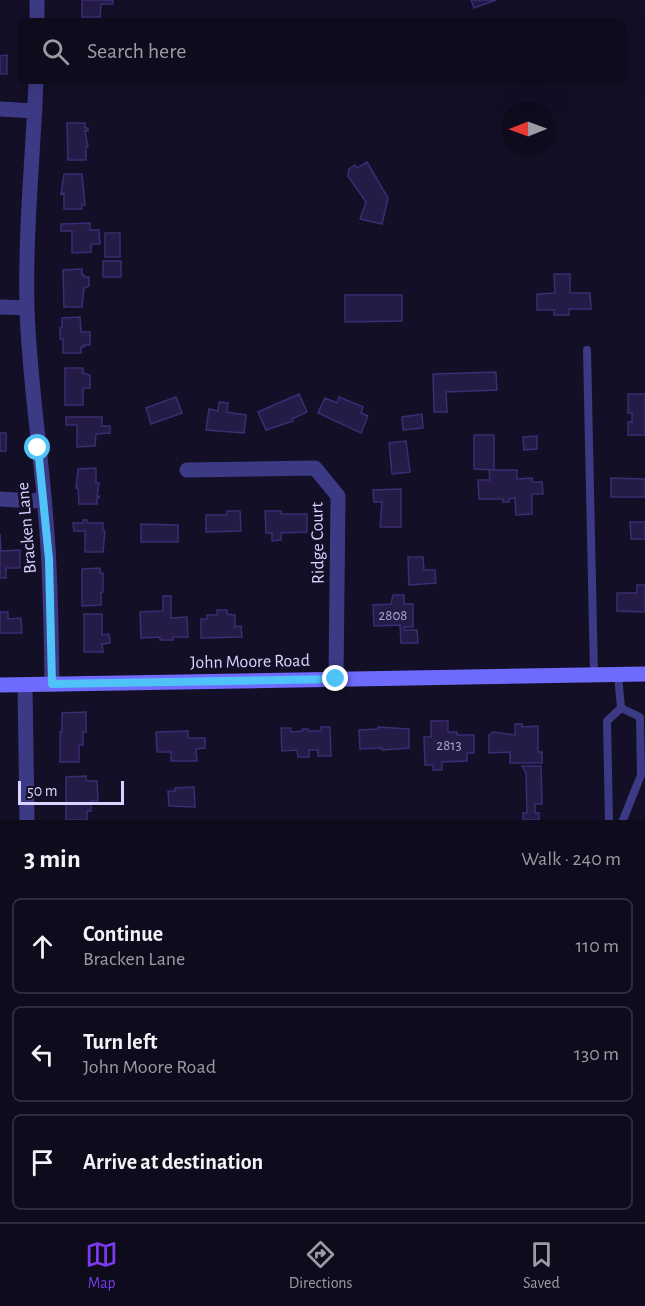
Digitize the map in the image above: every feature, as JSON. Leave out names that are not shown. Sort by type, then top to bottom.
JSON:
[{"type":"street","points":[[37,0],[37,18]]},
{"type":"street","name":"Bracken Lane","points":[[36,84],[28,212],[27,308],[35,426],[44,499],[50,579],[52,684]]},
{"type":"street","points":[[0,110],[35,111]]},
{"type":"street","points":[[0,307],[27,308]]},
{"type":"street","name":"Ridge Court","points":[[187,470],[315,468],[338,496],[336,679]]},
{"type":"street","points":[[0,499],[33,501],[44,499]]},
{"type":"street","name":"John Moore Road","points":[[0,685],[645,674]]},
{"type":"street","points":[[25,685],[27,820]]},
{"type":"lane","points":[[587,350],[594,675]]},
{"type":"lane","points":[[618,675],[621,708]]},
{"type":"lane","points":[[609,820],[607,721],[621,708]]},
{"type":"lane","points":[[621,708],[640,717],[641,775],[623,820]]},
{"type":"building","points":[[82,0],[113,0],[113,4],[101,4],[100,17],[82,17]]},
{"type":"building","points":[[471,0],[496,0],[474,8]]},
{"type":"building","points":[[7,55],[7,74],[0,74],[0,56]]},
{"type":"building","points":[[67,123],[85,123],[85,128],[88,128],[88,131],[85,131],[88,147],[86,147],[86,160],[68,160]]},
{"type":"building","points":[[367,162],[388,198],[382,224],[360,219],[366,202],[348,176],[349,169],[355,165],[357,168]]},
{"type":"building","points":[[64,174],[82,174],[85,205],[82,205],[82,209],[64,209],[64,193],[61,194]]},
{"type":"building","points":[[90,223],[90,230],[99,230],[100,244],[91,244],[91,252],[72,253],[72,231],[61,231],[61,224]]},
{"type":"building","points":[[105,233],[120,233],[120,257],[105,257]]},
{"type":"building","points":[[103,261],[121,261],[121,277],[103,277]]},
{"type":"building","points":[[82,269],[82,275],[89,277],[89,286],[84,288],[82,307],[64,307],[63,270]]},
{"type":"building","points":[[554,274],[570,274],[570,293],[590,293],[591,309],[569,309],[569,315],[554,315],[554,310],[537,310],[537,294],[555,293]]},
{"type":"building","points":[[345,295],[402,295],[402,321],[345,322]]},
{"type":"building","points":[[80,317],[81,332],[90,332],[90,345],[81,347],[81,353],[63,353],[63,339],[60,339],[62,318]]},
{"type":"building","points":[[65,368],[83,368],[83,373],[90,375],[90,388],[83,388],[83,405],[65,405]]},
{"type":"building","points":[[496,372],[497,390],[446,392],[447,412],[434,412],[433,374]]},
{"type":"building","points":[[299,394],[307,412],[292,419],[293,421],[266,430],[258,412]]},
{"type":"building","points":[[628,394],[645,394],[645,435],[628,435],[628,422],[632,422],[632,413],[628,413]]},
{"type":"building","points":[[176,397],[182,413],[151,424],[146,408]]},
{"type":"building","points":[[339,397],[363,407],[361,413],[368,416],[361,433],[318,413],[325,398],[337,403]]},
{"type":"building","points":[[219,402],[228,403],[227,412],[246,415],[244,433],[206,430],[209,409],[218,411]]},
{"type":"building","points":[[422,414],[423,428],[403,430],[402,417]]},
{"type":"building","points":[[66,417],[102,417],[102,426],[110,426],[110,433],[96,434],[95,446],[77,447],[77,425],[66,425]]},
{"type":"building","points":[[0,433],[6,433],[6,451],[0,451]]},
{"type":"building","points":[[474,435],[494,435],[494,470],[474,469]]},
{"type":"building","points":[[537,436],[537,449],[524,450],[523,437]]},
{"type":"building","points":[[406,441],[410,472],[392,474],[389,443]]},
{"type":"building","points":[[96,468],[96,483],[99,483],[97,504],[79,504],[78,488],[76,488],[78,469]]},
{"type":"building","points":[[489,470],[517,470],[517,479],[532,478],[532,482],[542,482],[543,494],[532,494],[532,514],[516,515],[515,498],[509,499],[509,502],[503,502],[503,499],[479,499],[478,480],[490,480]]},
{"type":"building","points":[[611,478],[645,479],[645,497],[611,497]]},
{"type":"building","points":[[401,489],[401,527],[380,527],[382,502],[374,502],[373,490]]},
{"type":"building","points":[[227,511],[240,511],[241,531],[206,532],[206,515],[227,515]]},
{"type":"building","points":[[265,511],[281,511],[281,514],[307,514],[307,532],[281,533],[281,540],[272,541],[272,533],[266,533]]},
{"type":"building","points":[[83,520],[87,520],[87,523],[103,523],[103,531],[105,531],[103,552],[85,552],[85,531],[74,531],[73,523],[83,523]]},
{"type":"building","points":[[630,522],[645,522],[645,539],[631,539]]},
{"type":"building","points":[[141,524],[178,525],[178,542],[141,542]]},
{"type":"building","points":[[0,534],[1,551],[20,550],[20,568],[6,568],[6,578],[0,578]]},
{"type":"building","points":[[408,557],[423,557],[424,570],[435,570],[436,583],[409,585]]},
{"type":"building","points":[[100,568],[100,573],[103,573],[101,605],[82,606],[82,569]]},
{"type":"building","points":[[637,585],[645,585],[645,612],[617,611],[617,593],[637,593]]},
{"type":"building","points":[[393,595],[404,595],[404,604],[413,604],[413,627],[404,627],[404,630],[417,630],[418,643],[401,643],[400,625],[374,626],[373,605],[391,604]]},
{"type":"building","points":[[163,596],[171,596],[171,618],[187,617],[188,637],[173,637],[173,640],[160,640],[160,637],[141,638],[140,612],[163,611]]},
{"type":"building","points":[[217,610],[227,610],[227,614],[235,615],[235,627],[241,626],[242,637],[201,638],[201,619],[207,619],[207,615],[217,615]]},
{"type":"building","points":[[0,612],[8,612],[8,619],[21,618],[22,633],[0,633]]},
{"type":"building","points":[[84,614],[102,614],[102,635],[109,634],[110,643],[102,644],[103,652],[84,652]]},
{"type":"building","points":[[86,712],[86,732],[83,732],[83,745],[79,745],[79,762],[60,762],[62,713]]},
{"type":"building","points":[[431,721],[448,721],[448,732],[457,732],[457,735],[474,735],[474,753],[467,753],[467,761],[442,762],[442,770],[433,770],[433,765],[425,765],[424,737],[431,737]]},
{"type":"building","points":[[515,724],[522,724],[522,727],[538,726],[538,752],[542,752],[542,763],[510,763],[510,752],[489,753],[489,735],[493,732],[515,735]]},
{"type":"building","points":[[321,727],[330,727],[331,756],[318,756],[318,750],[309,750],[309,757],[298,757],[297,750],[282,751],[281,728],[291,728],[291,732],[302,731],[302,729],[321,731]]},
{"type":"building","points":[[378,727],[409,729],[409,748],[360,749],[359,730],[378,729]]},
{"type":"building","points":[[188,731],[188,738],[205,738],[205,748],[196,749],[197,761],[171,761],[171,752],[157,752],[156,732]]},
{"type":"building","points":[[522,766],[541,766],[542,804],[535,804],[535,813],[539,813],[539,820],[523,820],[523,813],[527,813],[526,773]]},
{"type":"building","points":[[86,776],[86,781],[97,781],[98,801],[91,801],[91,811],[87,811],[87,820],[66,820],[66,777]]},
{"type":"building","points":[[194,787],[195,807],[169,806],[168,791],[175,791],[175,788]]},
{"type":"route","points":[[38,448],[49,559],[52,684],[336,679]]}]
